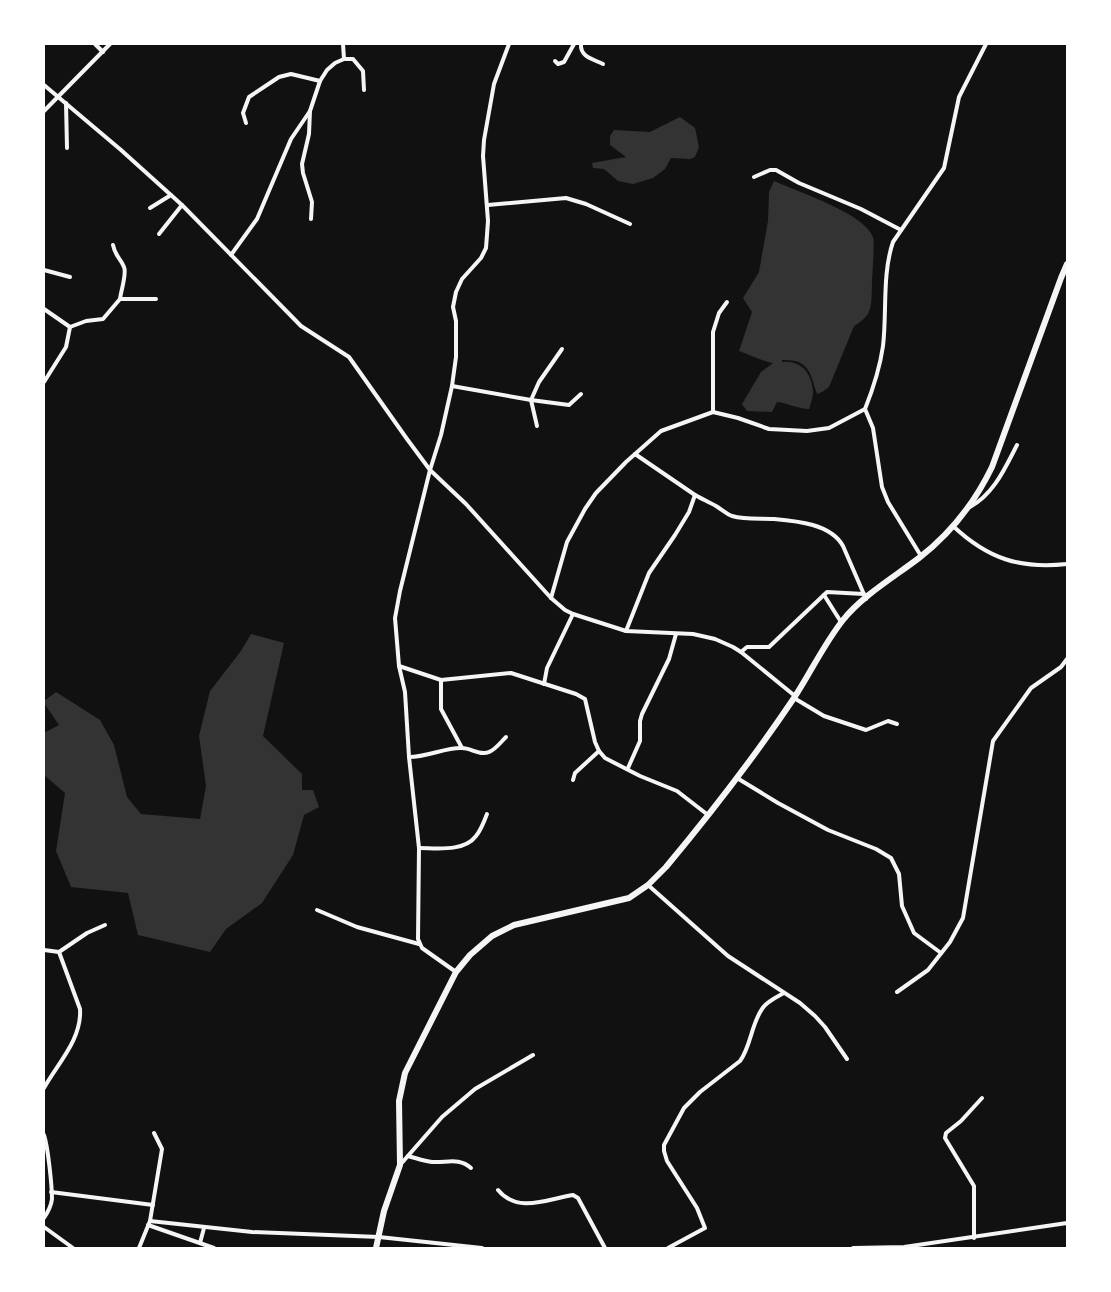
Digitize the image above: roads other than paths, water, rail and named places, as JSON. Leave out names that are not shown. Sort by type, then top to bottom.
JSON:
[{"type":"main road","points":[[376,1248],[384,1211],[400,1165],[399,1101],[405,1073],[456,972],[470,955],[492,936],[514,925],[629,898],[648,885],[678,853],[795,697],[841,622],[865,596],[935,545],[969,507],[982,488],[992,467],[1067,264]]},
{"type":"street","points":[[95,44],[103,52]]},
{"type":"street","points":[[44,111],[110,44]]},
{"type":"street","points":[[343,44],[344,59]]},
{"type":"street","points":[[456,972],[422,948],[420,944],[419,848],[409,757],[405,692],[395,618],[430,470],[442,435],[452,386],[456,357],[454,307],[456,292],[462,279],[481,258],[486,248],[488,206],[483,156],[486,125],[494,84],[509,44]]},
{"type":"street","points":[[555,61],[558,64],[564,62],[574,44]]},
{"type":"street","points":[[580,44],[580,50],[584,55],[603,64]]},
{"type":"street","points":[[551,598],[567,542],[585,509],[596,494],[635,454],[662,431],[713,412],[777,431],[807,431],[829,428],[865,409],[872,391],[883,347],[890,250],[893,242],[944,168],[959,97],[986,44]]},
{"type":"street","points":[[311,219],[312,202],[302,164],[309,134],[310,111],[320,81],[331,67],[344,59],[353,59],[363,71],[364,90]]},
{"type":"street","points":[[246,123],[243,113],[249,97],[279,77],[291,74],[320,81]]},
{"type":"street","points":[[44,84],[121,150],[182,206],[302,326],[349,357],[430,470],[466,504],[551,598],[565,610],[626,631],[694,634],[715,639],[741,652],[795,697],[824,716],[866,730],[888,721],[897,724]]},
{"type":"street","points":[[66,103],[67,148]]},
{"type":"street","points":[[231,255],[257,220],[291,138],[310,111]]},
{"type":"street","points":[[754,177],[770,170],[776,170],[799,183],[861,209],[901,230]]},
{"type":"street","points":[[150,208],[171,196]]},
{"type":"street","points":[[488,206],[566,198],[586,204],[630,224]]},
{"type":"street","points":[[159,234],[182,206]]},
{"type":"street","points":[[70,327],[86,321],[103,319],[120,299],[125,269],[114,252],[112,245]]},
{"type":"street","points":[[44,270],[70,277]]},
{"type":"street","points":[[120,299],[156,299]]},
{"type":"street","points":[[713,412],[713,332],[719,313],[726,302]]},
{"type":"street","points":[[44,308],[70,327]]},
{"type":"street","points":[[44,382],[66,347],[70,327]]},
{"type":"street","points":[[536,426],[531,400],[539,382],[562,349]]},
{"type":"street","points":[[452,386],[570,405],[581,394]]},
{"type":"street","points":[[865,409],[873,428],[882,487],[888,502],[921,556]]},
{"type":"street","points":[[969,507],[982,501],[991,490],[1018,445]]},
{"type":"street","points":[[635,454],[695,495],[732,516],[756,520],[774,519],[821,527],[833,533],[843,546],[865,596],[827,592],[769,647],[746,647],[741,652]]},
{"type":"street","points":[[626,631],[650,573],[689,512],[695,495]]},
{"type":"street","points":[[952,525],[976,546],[1003,558],[1042,566],[1067,564]]},
{"type":"street","points":[[824,595],[841,622]]},
{"type":"street","points":[[544,684],[547,668],[573,614]]},
{"type":"street","points":[[628,768],[640,740],[642,714],[669,658],[676,634]]},
{"type":"street","points":[[897,992],[928,970],[950,942],[963,918],[993,741],[1031,688],[1061,667],[1067,659]]},
{"type":"street","points":[[400,666],[441,680],[511,673],[576,694],[585,699],[590,726],[599,751],[605,758],[628,768],[640,776],[677,791],[708,815]]},
{"type":"street","points":[[441,680],[440,709],[462,748]]},
{"type":"street","points":[[409,757],[419,757],[462,748],[483,754],[491,752],[506,737]]},
{"type":"street","points":[[573,780],[575,773],[599,751]]},
{"type":"street","points":[[736,778],[828,830],[876,849],[891,858],[899,874],[902,906],[914,933],[941,953]]},
{"type":"street","points":[[419,848],[466,845],[475,837],[487,814]]},
{"type":"street","points":[[648,885],[728,956],[815,1016],[847,1059]]},
{"type":"street","points":[[317,910],[357,927],[420,944]]},
{"type":"street","points":[[44,950],[59,952],[87,933],[105,925]]},
{"type":"street","points":[[44,1088],[72,1045],[81,1018],[80,1009],[59,952]]},
{"type":"street","points":[[668,1248],[705,1228],[697,1208],[667,1161],[664,1151],[667,1139],[684,1108],[700,1092],[740,1061],[744,1056],[755,1021],[762,1008],[784,993]]},
{"type":"street","points":[[400,1165],[442,1117],[475,1089],[533,1055]]},
{"type":"street","points":[[974,1238],[974,1186],[945,1138],[946,1133],[961,1121],[982,1098]]},
{"type":"street","points":[[139,1248],[149,1223],[162,1149],[154,1133]]},
{"type":"street","points":[[44,1135],[48,1152],[52,1200],[50,1209],[44,1218]]},
{"type":"street","points":[[408,1156],[434,1162],[460,1161],[466,1163],[471,1168]]},
{"type":"street","points":[[498,1190],[504,1197],[514,1202],[543,1203],[573,1195],[578,1198],[605,1248]]},
{"type":"street","points":[[51,1192],[152,1205]]},
{"type":"street","points":[[149,1223],[252,1232],[379,1237],[482,1248]]},
{"type":"street","points":[[149,1223],[214,1248]]},
{"type":"street","points":[[853,1248],[904,1247],[1067,1223]]},
{"type":"street","points":[[44,1227],[73,1248]]},
{"type":"street","points":[[200,1243],[204,1228]]}]
